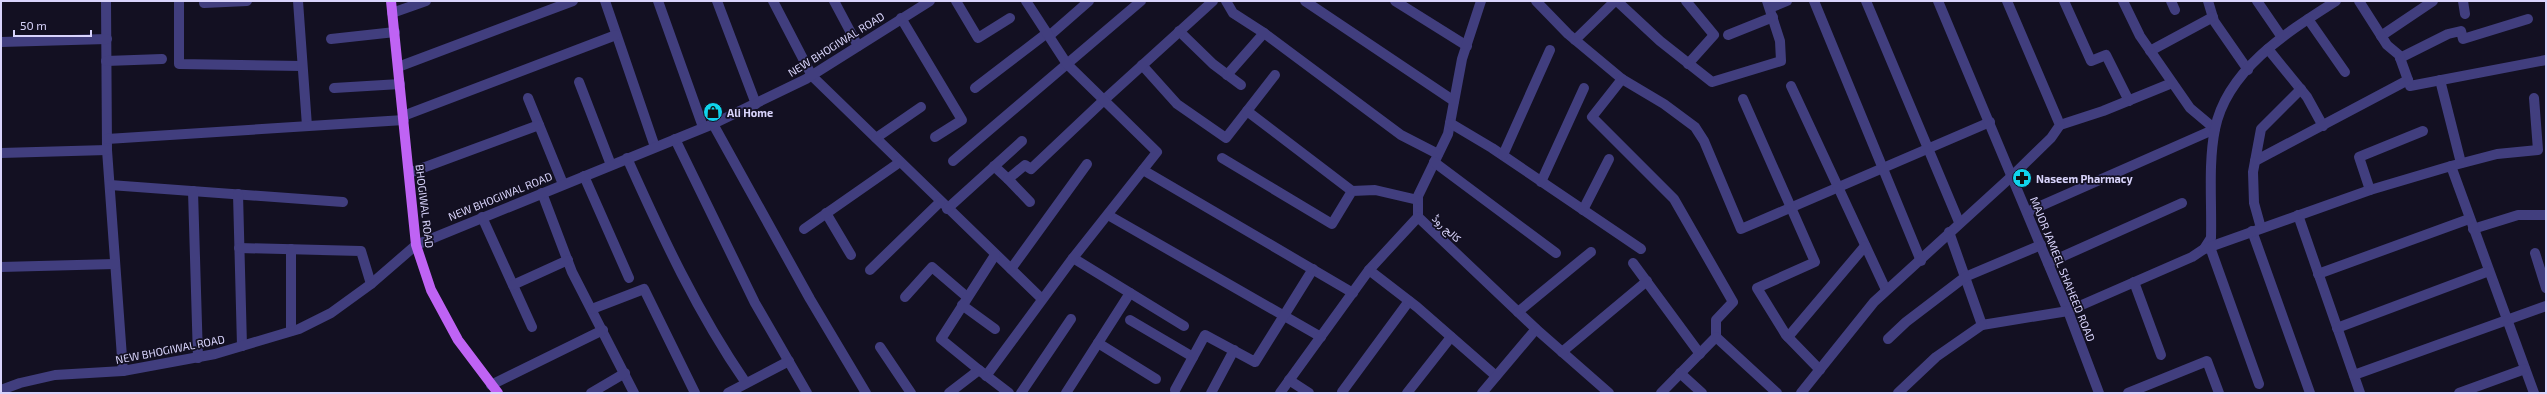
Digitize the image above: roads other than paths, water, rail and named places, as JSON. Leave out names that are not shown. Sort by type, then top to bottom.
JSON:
[{"type":"main road","name":"BHOGIWAL ROAD","points":[[391,1],[416,245],[431,290],[458,340],[498,393]]},
{"type":"street","points":[[106,1],[107,150],[123,371]]},
{"type":"street","points":[[179,1],[179,64],[302,66]]},
{"type":"street","points":[[204,4],[247,1]]},
{"type":"street","points":[[298,1],[307,126]]},
{"type":"street","points":[[392,13],[426,1]]},
{"type":"street","points":[[398,66],[573,1]]},
{"type":"street","points":[[605,1],[655,147]]},
{"type":"street","points":[[658,1],[708,126],[866,393]]},
{"type":"street","points":[[717,1],[756,104]]},
{"type":"street","points":[[773,1],[812,76],[943,205],[1042,299]]},
{"type":"street","points":[[834,1],[858,46]]},
{"type":"street","points":[[956,1],[978,38],[1010,18]]},
{"type":"street","points":[[949,393],[983,373],[1158,152],[1067,64],[1026,1]]},
{"type":"street","points":[[975,88],[1048,35],[1089,1]]},
{"type":"street","points":[[953,161],[1141,1]]},
{"type":"street","points":[[1008,179],[1025,165],[1032,169],[1104,100],[1213,1]]},
{"type":"street","points":[[1226,1],[1234,13],[1264,33],[1436,158],[1556,253]]},
{"type":"street","points":[[1305,1],[1454,101]]},
{"type":"street","points":[[1395,1],[1467,46]]},
{"type":"street","name":"کالج روڈ","points":[[1482,1],[1467,46],[1448,134],[1418,200],[1418,217],[1536,329],[1609,393]]},
{"type":"street","points":[[1536,1],[1575,40],[1622,79],[1664,104],[1695,127],[1704,141],[1741,229],[1990,122]]},
{"type":"street","points":[[1575,40],[1616,1],[1688,64],[1712,82],[1781,61],[1780,41],[1770,9]]},
{"type":"street","points":[[1686,1],[1714,35],[1688,64]]},
{"type":"street","points":[[1728,35],[1770,9],[1787,1]]},
{"type":"street","points":[[1814,1],[1921,260]]},
{"type":"street","points":[[1866,1],[1959,222]]},
{"type":"street","name":"MAJOR JAMEEL SHAHEED ROAD","points":[[1938,1],[2041,245],[2099,393]]},
{"type":"street","points":[[2007,1],[2060,125]]},
{"type":"street","points":[[2064,1],[2091,61],[2106,55],[2128,101]]},
{"type":"street","points":[[2123,1],[2140,36],[2190,108],[2215,129]]},
{"type":"street","points":[[2208,1],[2213,17],[2248,70]]},
{"type":"street","points":[[2257,1],[2281,36]]},
{"type":"street","points":[[2259,384],[2207,248],[2210,238],[2215,129],[2220,111],[2248,70],[2281,36],[2336,1]]},
{"type":"street","points":[[2359,1],[2381,36],[2400,58],[2410,86],[2546,60]]},
{"type":"street","points":[[2381,36],[2433,1]]},
{"type":"street","points":[[2463,1],[2464,14]]},
{"type":"street","name":"NEW BHOGIWAL ROAD","points":[[1,390],[55,374],[123,371],[198,358],[292,331],[331,313],[371,284],[416,245],[708,126],[756,104],[812,76],[923,3]]},
{"type":"street","points":[[2150,51],[2213,17]]},
{"type":"street","points":[[901,18],[962,120],[936,137]]},
{"type":"street","points":[[2308,19],[2346,72]]},
{"type":"street","points":[[2400,58],[2448,34],[2461,31],[2464,39],[2528,20]]},
{"type":"street","points":[[1179,31],[1241,85]]},
{"type":"street","points":[[331,39],[395,32]]},
{"type":"street","points":[[1228,75],[1264,33]]},
{"type":"street","points":[[107,139],[403,118],[616,35]]},
{"type":"street","points":[[1,42],[107,39]]},
{"type":"street","points":[[2268,49],[2301,89],[2323,126]]},
{"type":"street","points":[[1503,155],[1550,50]]},
{"type":"street","points":[[106,61],[162,59]]},
{"type":"street","points":[[1142,65],[1177,104],[1226,138],[1275,75]]},
{"type":"street","points":[[1622,79],[1592,117],[1674,199],[1733,302],[1716,320],[1716,337],[1661,393]]},
{"type":"street","points":[[2255,161],[2408,80]]},
{"type":"street","points":[[2440,80],[2456,165],[2469,219],[2534,393]]},
{"type":"street","points":[[579,82],[611,165]]},
{"type":"street","points":[[1801,393],[1874,302],[1921,260],[1959,222],[2012,176],[2051,138],[2060,125],[2128,101],[2172,82]]},
{"type":"street","points":[[334,88],[400,84]]},
{"type":"street","points":[[1791,86],[1886,290]]},
{"type":"street","points":[[1542,182],[1584,88]]},
{"type":"street","points":[[2301,89],[2261,129],[2255,161],[2254,203],[2256,229],[2310,393]]},
{"type":"street","points":[[528,98],[563,184]]},
{"type":"street","points":[[1898,393],[1936,357],[1982,325],[2068,311],[2192,257],[2207,248],[2256,229],[2370,190],[2456,165],[2497,154],[2538,150],[2534,98]]},
{"type":"street","points":[[1743,100],[1815,262],[1757,288],[1788,337],[1820,370]]},
{"type":"street","points":[[876,138],[921,107]]},
{"type":"street","points":[[1247,111],[1352,191],[1375,190],[1418,200]]},
{"type":"street","points":[[1450,123],[1503,155],[1641,249]]},
{"type":"street","points":[[409,173],[539,125]]},
{"type":"street","points":[[2027,212],[2215,129]]},
{"type":"street","points":[[2370,190],[2359,158],[2423,132]]},
{"type":"street","points":[[675,139],[755,303],[806,393]]},
{"type":"street","points":[[870,270],[943,205],[994,166],[1022,141]]},
{"type":"street","points":[[1,154],[107,150]]},
{"type":"street","points":[[627,158],[684,282],[719,344],[746,383]]},
{"type":"street","points":[[1222,158],[1332,224],[1352,191]]},
{"type":"street","points":[[1583,210],[1609,159]]},
{"type":"street","points":[[804,229],[900,162]]},
{"type":"street","points":[[1010,269],[1087,164]]},
{"type":"street","points":[[994,166],[1030,202]]},
{"type":"street","points":[[1144,170],[1353,293]]},
{"type":"street","points":[[584,176],[629,278]]},
{"type":"street","points":[[110,185],[343,202]]},
{"type":"street","points":[[193,191],[198,358]]},
{"type":"street","points":[[542,193],[568,260],[634,393]]},
{"type":"street","points":[[238,194],[242,346]]},
{"type":"street","points":[[2048,263],[2182,203]]},
{"type":"street","points":[[826,214],[852,255]]},
{"type":"street","points":[[1108,215],[1321,337]]},
{"type":"street","points":[[2298,215],[2360,393]]},
{"type":"street","points":[[2473,229],[2518,215],[2546,215]]},
{"type":"street","points":[[482,217],[532,327]]},
{"type":"street","points":[[1280,393],[1369,270],[1418,217]]},
{"type":"street","points":[[2318,274],[2469,219]]},
{"type":"street","points":[[1949,232],[1982,325]]},
{"type":"street","points":[[1888,339],[1906,322],[1965,277],[2041,245]]},
{"type":"street","points":[[1788,337],[1865,246]]},
{"type":"street","points":[[239,248],[361,251],[371,284]]},
{"type":"street","points":[[291,249],[292,331]]},
{"type":"street","points":[[1518,312],[1591,252]]},
{"type":"street","points":[[2535,253],[2543,268],[2546,288]]},
{"type":"street","points":[[995,255],[964,301],[941,339],[1008,393]]},
{"type":"street","points":[[1073,258],[1184,326]]},
{"type":"street","points":[[513,285],[568,260]]},
{"type":"street","points":[[1633,263],[1700,354]]},
{"type":"street","points":[[1,267],[115,264]]},
{"type":"street","points":[[905,297],[932,267],[964,301],[995,329]]},
{"type":"street","points":[[1175,390],[1205,335],[1255,362],[1313,269]]},
{"type":"street","points":[[1369,270],[1409,301],[1496,376]]},
{"type":"street","points":[[2337,328],[2489,271]]},
{"type":"street","points":[[1562,352],[1647,281]]},
{"type":"street","points":[[2134,282],[2161,355]]},
{"type":"street","points":[[592,309],[644,289],[695,393]]},
{"type":"street","points":[[1066,393],[1130,293]]},
{"type":"street","points":[[1342,392],[1409,301]]},
{"type":"street","points":[[2354,375],[2506,319],[2546,306]]},
{"type":"street","points":[[1020,393],[1071,319]]},
{"type":"street","points":[[1130,320],[1193,357]]},
{"type":"street","points":[[1482,393],[1536,329]]},
{"type":"street","points":[[491,384],[603,330]]},
{"type":"street","points":[[1408,393],[1452,337]]},
{"type":"street","points":[[1716,337],[1777,393]]},
{"type":"street","points":[[1098,343],[1156,379]]},
{"type":"street","points":[[880,347],[911,393]]},
{"type":"street","points":[[1211,393],[1234,350]]},
{"type":"street","points":[[2128,393],[2207,361],[2218,393]]},
{"type":"street","points":[[728,393],[789,362]]},
{"type":"street","points":[[2459,393],[2525,370]]},
{"type":"street","points":[[591,393],[625,373]]},
{"type":"street","points":[[1680,373],[1702,393]]},
{"type":"street","points":[[1289,380],[1309,393]]},
{"type":"place","name":"Ali Home","points":[[713,112]]},
{"type":"place","name":"Naseem Pharmacy","points":[[2022,178]]}]
